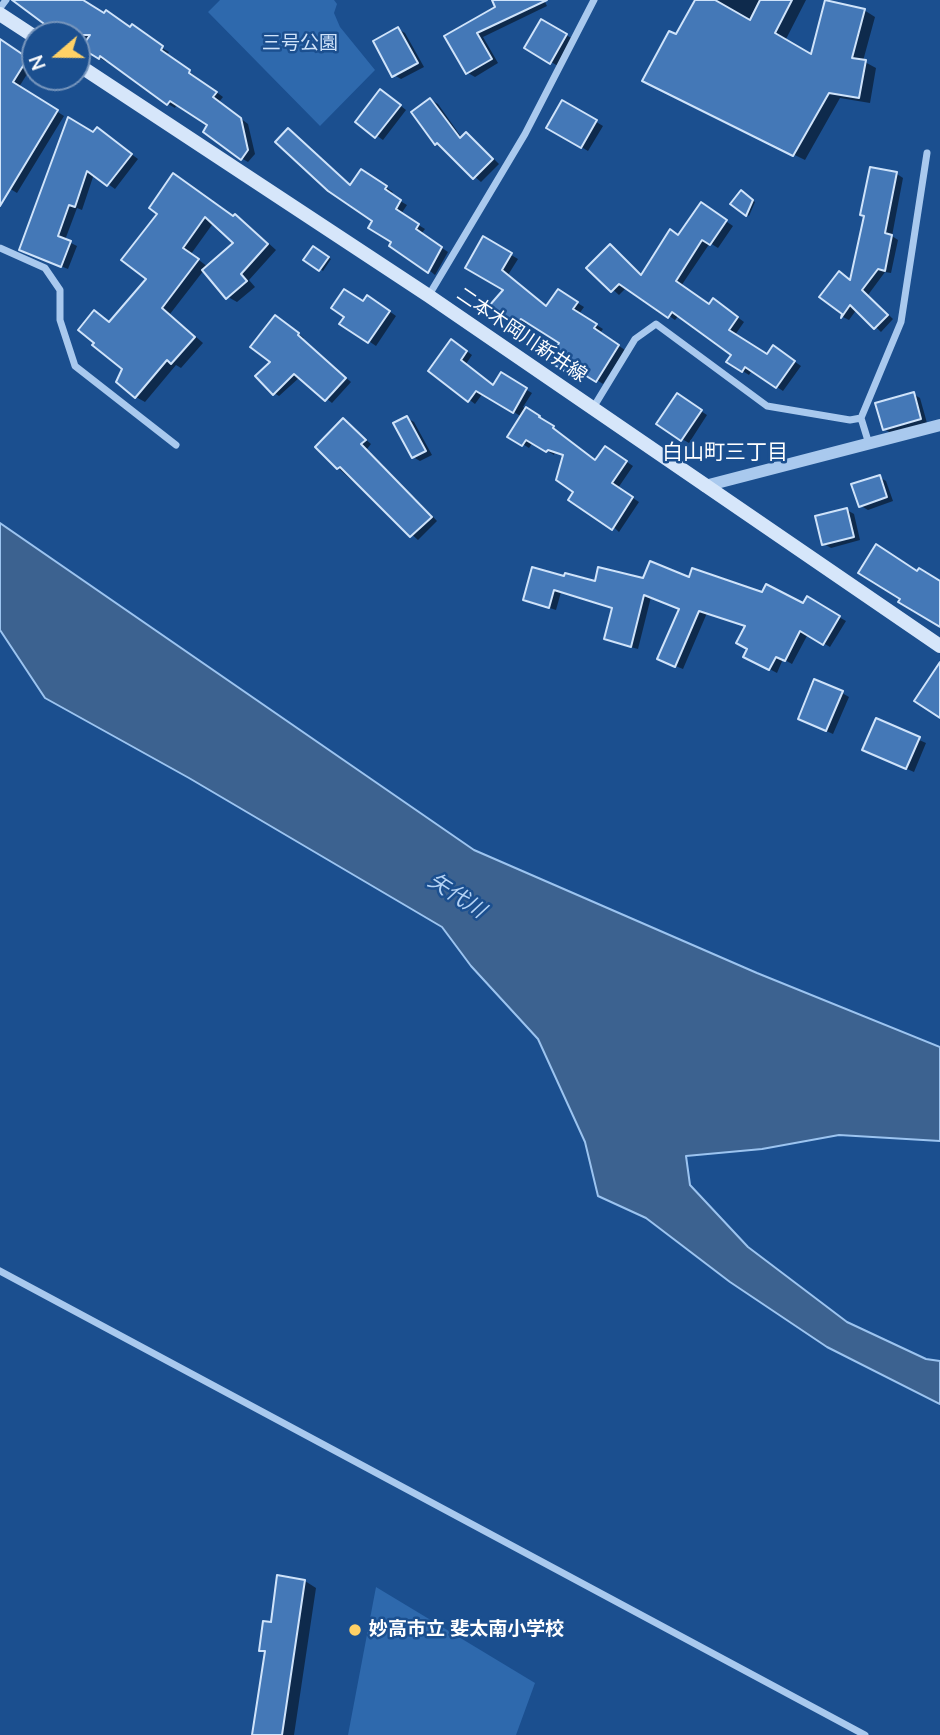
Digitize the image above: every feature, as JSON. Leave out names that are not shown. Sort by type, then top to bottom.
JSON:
[{"type":"main road","points":[[0,11],[21,27]]},
{"type":"main road","name":"二本木岡川新井線","points":[[91,73],[429,296],[940,646]]},
{"type":"street","points":[[0,11],[6,0]]},
{"type":"street","points":[[429,296],[525,134],[594,0]]},
{"type":"street","points":[[869,444],[861,418],[901,322],[927,153]]},
{"type":"street","points":[[0,248],[45,268],[60,290],[60,320],[75,366],[176,445]]},
{"type":"street","points":[[592,408],[635,339],[656,324],[767,406],[850,421],[861,418]]},
{"type":"street","points":[[705,486],[940,425]]},
{"type":"street","points":[[0,1271],[865,1735]]},
{"type":"green space","name":"三号公園","points":[[220,0],[334,0],[337,4],[334,13],[340,27],[375,70],[320,126],[208,12]]},
{"type":"green space","points":[[376,1587],[535,1683],[516,1735],[348,1735]]},
{"type":"water","name":"矢代川","points":[[0,523],[474,850],[757,973],[940,1047],[940,1141],[839,1135],[762,1149],[686,1156],[690,1185],[748,1247],[847,1322],[926,1359],[940,1361],[940,1404],[827,1347],[730,1282],[646,1218],[598,1196],[585,1142],[538,1039],[471,966],[442,927],[189,778],[45,698],[0,630]]},
{"type":"building","points":[[12,0],[83,0],[104,13],[106,10],[130,27],[132,24],[163,46],[161,50],[190,70],[189,73],[217,92],[213,97],[241,118],[248,150],[241,160],[203,132],[207,125],[170,101],[167,105],[100,56],[99,59],[91,54],[91,21],[40,21]]},
{"type":"building","points":[[492,0],[547,0],[477,33],[492,59],[466,74],[444,36],[495,7]]},
{"type":"building","points":[[695,0],[715,0],[750,20],[760,0],[792,0],[775,33],[811,54],[825,0],[865,9],[852,58],[866,60],[859,98],[829,93],[793,156],[642,81],[669,31],[676,34]]},
{"type":"building","points":[[541,19],[567,34],[550,64],[524,48]]},
{"type":"building","points":[[398,27],[418,63],[392,77],[373,41]]},
{"type":"building","points":[[0,39],[21,53],[21,69],[13,82],[21,87],[21,91],[27,91],[58,110],[0,206]]},
{"type":"building","points":[[380,89],[401,105],[375,138],[355,122]]},
{"type":"building","points":[[430,98],[460,138],[466,132],[493,159],[473,179],[437,143],[435,145],[411,112]]},
{"type":"building","points":[[562,100],[597,120],[581,148],[546,128]]},
{"type":"building","points":[[68,117],[93,132],[97,127],[132,154],[107,186],[87,171],[75,207],[69,205],[58,236],[71,241],[61,267],[19,250]]},
{"type":"building","points":[[288,128],[350,185],[361,169],[387,186],[385,189],[401,200],[396,209],[419,224],[416,229],[442,247],[428,273],[389,246],[391,242],[368,228],[372,221],[328,191],[275,142]]},
{"type":"building","points":[[870,167],[897,172],[885,233],[892,235],[885,271],[878,269],[862,290],[888,315],[874,329],[850,305],[841,318],[842,314],[819,297],[839,271],[850,280],[864,216],[860,215]]},
{"type":"building","points":[[173,173],[233,216],[235,214],[268,244],[241,274],[247,281],[226,299],[202,270],[233,243],[205,217],[183,248],[199,259],[162,308],[195,337],[171,364],[167,360],[135,398],[116,382],[122,369],[78,330],[94,310],[109,322],[146,279],[121,260],[157,214],[149,208]]},
{"type":"building","points":[[741,190],[753,200],[746,216],[730,204]]},
{"type":"building","points":[[701,202],[727,220],[710,245],[702,240],[676,281],[709,304],[713,298],[738,317],[729,330],[767,354],[773,345],[795,361],[776,388],[745,367],[742,372],[726,362],[731,355],[672,312],[668,318],[619,284],[611,292],[586,268],[610,244],[641,275],[670,229],[678,235]]},
{"type":"building","points":[[483,236],[512,253],[502,270],[546,306],[558,289],[578,302],[573,309],[597,324],[594,328],[619,345],[596,382],[570,366],[566,372],[548,361],[559,343],[521,319],[514,327],[489,306],[503,290],[465,268]]},
{"type":"building","points":[[313,246],[329,257],[319,271],[303,260]]},
{"type":"building","points":[[344,289],[363,301],[367,295],[390,311],[368,343],[339,324],[344,317],[331,308]]},
{"type":"building","points":[[275,315],[299,333],[298,335],[346,378],[325,401],[294,374],[273,395],[255,376],[270,362],[250,347]]},
{"type":"building","points":[[451,339],[467,351],[461,360],[493,385],[501,372],[527,388],[513,413],[476,391],[468,402],[428,371]]},
{"type":"building","points":[[914,392],[921,419],[883,430],[875,403]]},
{"type":"building","points":[[677,393],[702,410],[681,441],[656,424]]},
{"type":"building","points":[[526,407],[595,460],[605,446],[627,461],[612,483],[633,497],[612,530],[568,500],[573,492],[556,480],[563,455],[548,450],[546,452],[526,440],[522,446],[507,437]]},
{"type":"building","points":[[407,416],[426,451],[412,458],[393,423]]},
{"type":"building","points":[[343,418],[366,440],[361,444],[432,517],[410,537],[340,467],[337,469],[315,447]]},
{"type":"building","points":[[880,475],[887,497],[859,507],[851,484]]},
{"type":"building","points":[[847,508],[854,537],[822,545],[815,516]]},
{"type":"building","points":[[876,544],[917,571],[919,568],[940,581],[940,627],[898,602],[900,599],[858,573]]},
{"type":"building","points":[[650,561],[689,577],[692,568],[762,592],[766,584],[803,603],[807,596],[840,616],[823,645],[800,631],[785,661],[776,657],[769,670],[743,657],[747,649],[736,643],[745,626],[699,611],[675,667],[657,659],[679,609],[644,595],[631,647],[604,639],[612,608],[554,590],[549,608],[523,600],[532,567],[595,581],[598,567],[643,578]]},
{"type":"building","points":[[940,662],[940,718],[914,701]]},
{"type":"building","points":[[814,679],[843,691],[826,731],[798,719]]},
{"type":"building","points":[[876,718],[920,737],[906,769],[862,750]]},
{"type":"building","points":[[277,1575],[305,1580],[282,1735],[252,1735],[265,1651],[259,1651],[263,1621],[271,1622]]},
{"type":"place","name":"妙高市立 斐太南小学校","points":[[355,1630]]},
{"type":"district","name":"白山町三丁目","points":[[725,454]]}]
